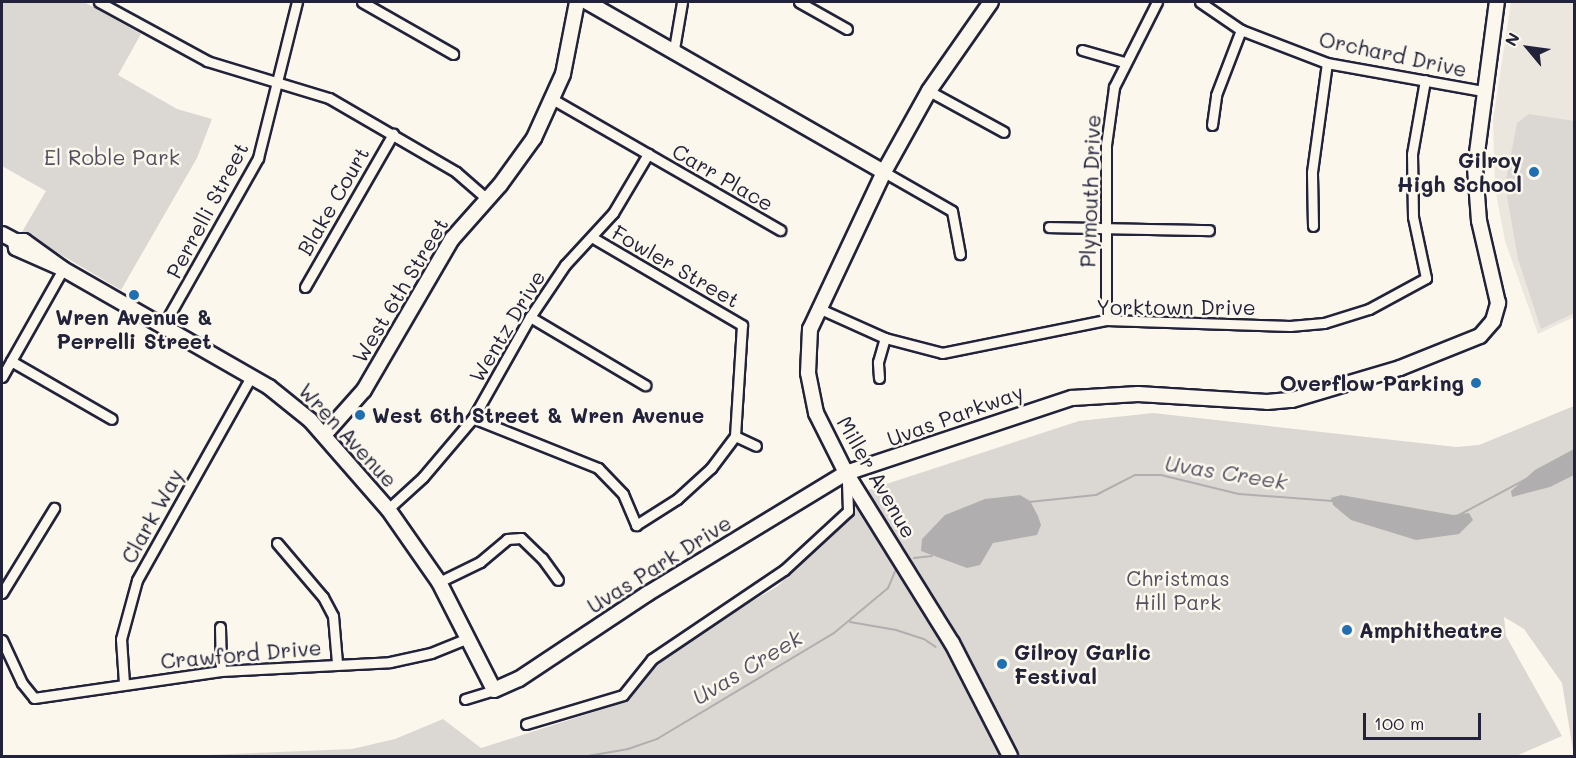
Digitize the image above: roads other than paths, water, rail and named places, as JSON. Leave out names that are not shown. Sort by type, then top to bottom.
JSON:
[{"type":"street","points":[[99,2],[187,52],[277,84],[329,98],[464,177],[487,199]]},
{"type":"street","name":"Perrelli Street","points":[[163,326],[258,158],[297,2]]},
{"type":"street","points":[[362,2],[453,54]]},
{"type":"street","name":"West 6th Street","points":[[324,435],[364,390],[452,238],[524,156],[554,100],[577,2]]},
{"type":"street","points":[[587,2],[674,49],[952,211],[960,254]]},
{"type":"street","points":[[674,49],[682,2]]},
{"type":"street","points":[[799,2],[847,29]]},
{"type":"street","name":"Miller Avenue","points":[[992,2],[929,91],[884,172],[818,309],[808,350],[810,393],[846,473],[952,643],[1010,756]]},
{"type":"street","name":"Plymouth Drive","points":[[1106,320],[1104,228],[1106,145],[1113,87],[1157,2]]},
{"type":"street","name":"Orchard Drive","points":[[1200,2],[1241,30],[1327,63],[1483,91]]},
{"type":"street","points":[[1483,91],[1497,2]]},
{"type":"street","points":[[1212,125],[1216,95],[1241,30]]},
{"type":"street","points":[[1082,50],[1124,62]]},
{"type":"street","points":[[1313,226],[1312,172],[1327,63]]},
{"type":"street","name":"Yorktown Drive","points":[[818,309],[885,338],[942,353],[1106,320],[1240,325],[1324,323],[1369,309],[1411,289],[1426,278],[1413,217],[1412,154],[1425,80]]},
{"type":"street","points":[[929,91],[1004,132]]},
{"type":"street","name":"Uvas Parkway","points":[[846,473],[1072,398],[1138,394],[1267,402],[1314,395],[1458,347],[1480,336],[1493,321],[1498,296],[1482,233],[1476,181],[1483,91]]},
{"type":"street","name":"Carr Place","points":[[554,100],[780,230]]},
{"type":"street","name":"Blake Court","points":[[305,287],[393,134]]},
{"type":"street","name":"Wentz Drive","points":[[388,509],[423,477],[473,418],[530,317],[565,265],[613,213],[648,154]]},
{"type":"street","points":[[1049,227],[1209,230]]},
{"type":"street","name":"Wren Avenue","points":[[2,234],[15,242],[24,241],[63,269],[252,377],[295,406],[324,435],[388,509],[439,582],[495,690]]},
{"type":"street","name":"Fowler Street","points":[[592,238],[742,325],[735,436]]},
{"type":"street","points":[[2,377],[63,269]]},
{"type":"street","points":[[530,317],[645,384]]},
{"type":"street","points":[[879,378],[878,362],[885,338]]},
{"type":"street","points":[[11,361],[112,419]]},
{"type":"street","name":"Clark Way","points":[[124,683],[121,639],[137,580],[252,377]]},
{"type":"street","points":[[473,418],[598,468],[623,495],[636,525],[678,499],[711,468],[735,436],[756,446]]},
{"type":"street","points":[[526,723],[623,695],[652,659],[784,570],[848,511],[850,495],[846,473]]},
{"type":"street","name":"Uvas Park Drive","points":[[495,690],[519,679],[647,594],[846,473]]},
{"type":"street","points":[[2,593],[54,508]]},
{"type":"street","points":[[439,582],[480,562],[507,539],[521,538],[542,558],[558,580]]},
{"type":"street","points":[[277,543],[323,597],[333,616],[337,663]]},
{"type":"street","points":[[220,627],[221,671]]},
{"type":"street","name":"Crawford Drive","points":[[2,640],[22,683],[34,698],[124,683],[221,671],[337,663],[390,662],[430,653],[468,638]]},
{"type":"street","points":[[465,699],[495,690]]},
{"type":"waterway","name":"Uvas Creek","points":[[1029,502],[1096,495],[1135,475],[1161,475],[1239,494],[1333,501]]},
{"type":"waterway","name":"Uvas Creek","points":[[1459,515],[1526,479]]},
{"type":"waterway","name":"Uvas Creek","points":[[914,558],[932,556]]},
{"type":"waterway","name":"Uvas Creek","points":[[588,756],[628,749],[657,739],[834,633],[888,588],[897,567]]},
{"type":"waterway","points":[[850,622],[896,630],[924,639],[936,647]]},
{"type":"place","name":"Gilroy High School","points":[[1534,172]]},
{"type":"place","name":"Wren Avenue & Perrelli Street","points":[[134,295]]},
{"type":"place","name":"Overflow Parking","points":[[1476,383]]},
{"type":"place","name":"West 6th Street & Wren Avenue","points":[[360,415]]},
{"type":"place","name":"Amphitheatre","points":[[1347,630]]},
{"type":"place","name":"Gilroy Garlic Festival","points":[[1002,664]]},
{"type":"park label","name":"El Roble Park","points":[[112,157]]},
{"type":"park label","name":"Christmas Hill Park","points":[[1178,590]]}]
